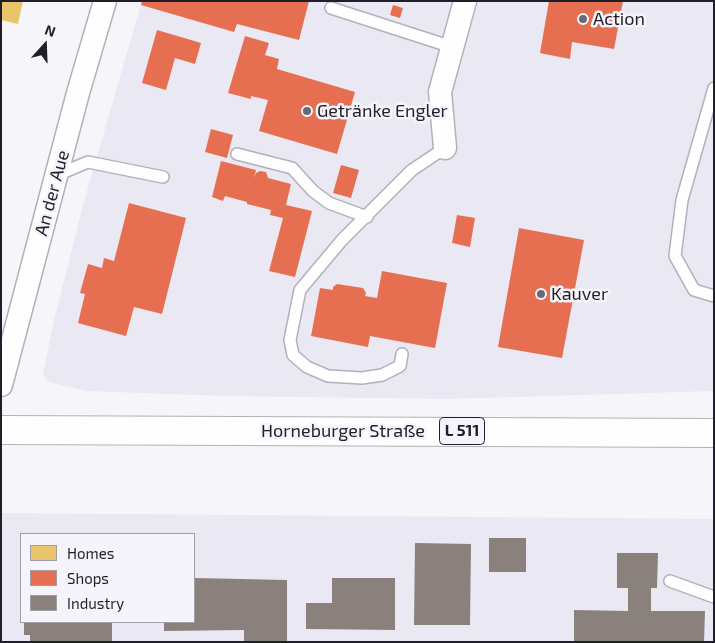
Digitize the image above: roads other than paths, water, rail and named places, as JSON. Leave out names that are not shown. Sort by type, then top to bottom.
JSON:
[{"type":"main road","name":"Horneburger Straße","points":[[1,430],[714,433]]},
{"type":"street","name":"An der Aue","points":[[1,385],[78,93],[105,1]]},
{"type":"street","points":[[445,148],[440,92],[465,1]]},
{"type":"lane","points":[[331,8],[452,47]]},
{"type":"lane","points":[[714,88],[682,200],[675,256],[694,290],[714,296]]},
{"type":"lane","points":[[402,354],[400,366],[382,375],[362,378],[328,376],[307,367],[293,355],[290,340],[300,290],[342,240],[412,170],[445,148]]},
{"type":"lane","points":[[237,154],[292,168],[312,191],[329,203],[367,217]]},
{"type":"lane","points":[[57,175],[88,162],[163,178]]},
{"type":"lane","points":[[670,582],[714,597]]},
{"type":"place","name":"Action","points":[[583,19]]},
{"type":"place","name":"Getränke Engler","points":[[307,111]]},
{"type":"place","name":"Kauver","points":[[541,294]]}]
